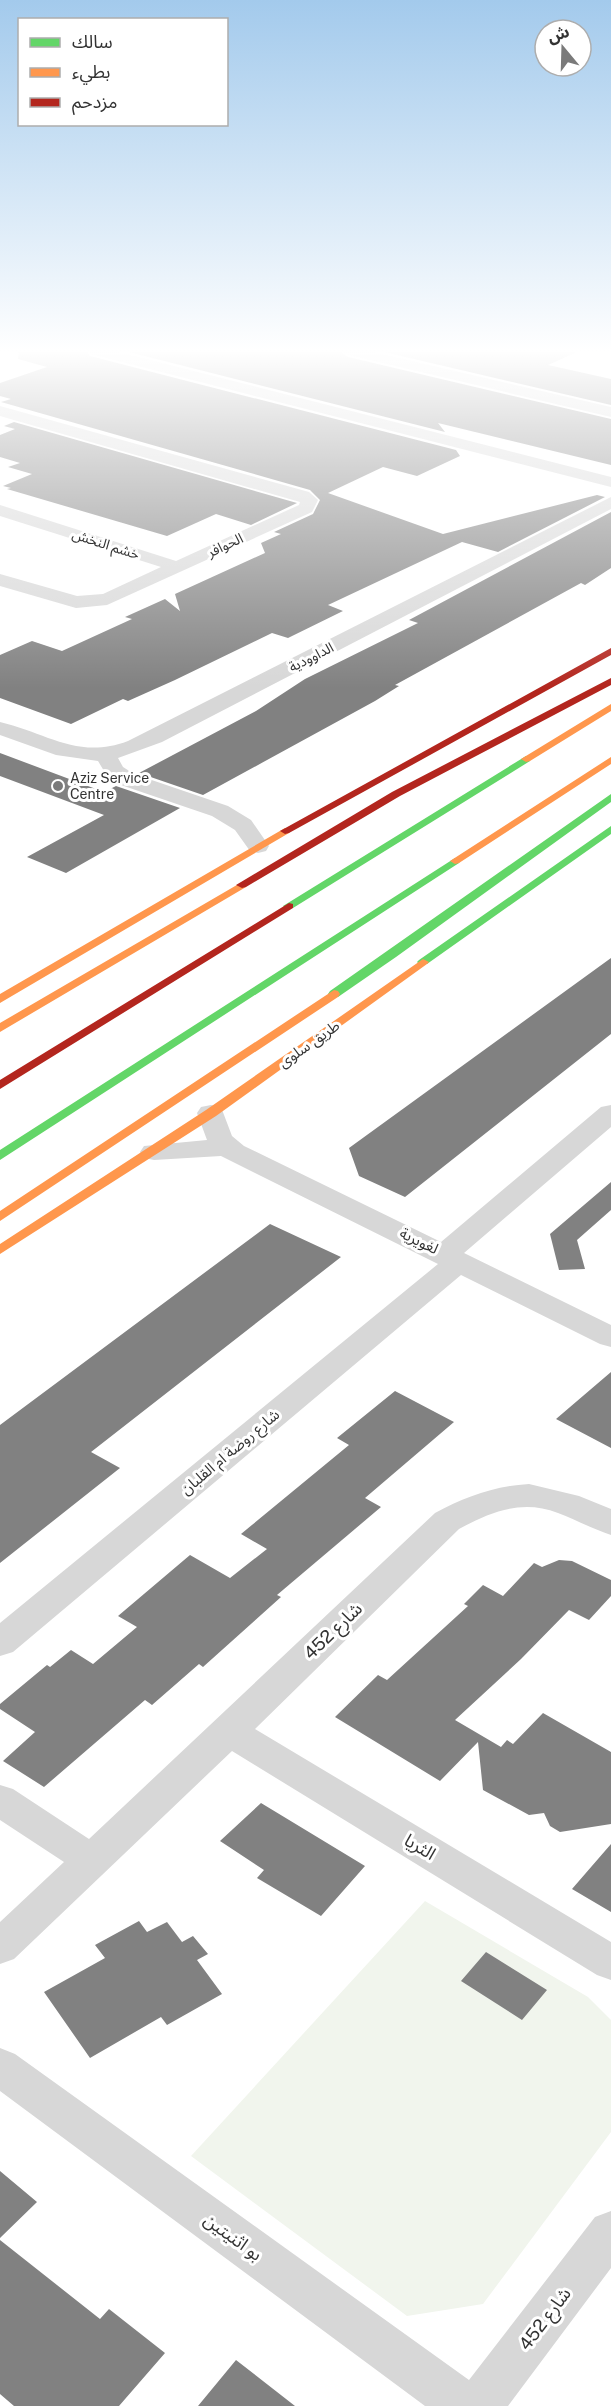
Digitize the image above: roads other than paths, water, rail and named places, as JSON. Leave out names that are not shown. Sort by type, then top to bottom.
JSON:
[{"type":"main road","points":[[0,999],[258,846],[611,651]]},
{"type":"main road","points":[[0,1028],[396,794],[611,681]]},
{"type":"main road","points":[[0,1085],[611,707]]},
{"type":"main road","points":[[0,1156],[611,760]]},
{"type":"main road","points":[[0,1217],[392,955],[611,797]]},
{"type":"main road","name":"طريق سلوى","points":[[0,1250],[211,1113],[611,829]]},
{"type":"street","name":"الحوافر","points":[[0,580],[61,599],[93,602],[107,599],[308,506],[309,500],[303,496],[186,463]]},
{"type":"street","points":[[537,463],[611,482]]},
{"type":"street","name":"الداوودية","points":[[0,728],[77,754],[105,755],[125,750],[156,738],[611,502]]},
{"type":"street","name":"خشم النخش","points":[[0,510],[178,567]]},
{"type":"street","points":[[105,755],[115,771],[126,779],[220,811],[243,825],[258,846]]},
{"type":"street","points":[[243,825],[294,826]]},
{"type":"street","points":[[211,1113],[216,1131],[226,1148]]},
{"type":"street","name":"شارع روضة ام القلبان","points":[[0,1643],[453,1257],[611,1113]]},
{"type":"street","name":"لغويرية","points":[[154,1152],[226,1148],[453,1257],[611,1337]]},
{"type":"street","name":"شارع 452","points":[[0,1947],[447,1521],[473,1505],[506,1495],[541,1496],[576,1505],[611,1523]]},
{"type":"street","name":"الثريا","points":[[229,1731],[611,1963]]},
{"type":"street","points":[[0,1800],[91,1860]]},
{"type":"street","name":"بو اثنيتين","points":[[0,2067],[465,2406]]},
{"type":"street","name":"شارع 452","points":[[478,2406],[611,2232]]},
{"type":"place","name":"Aziz Service Centre","points":[[58,786]]}]
